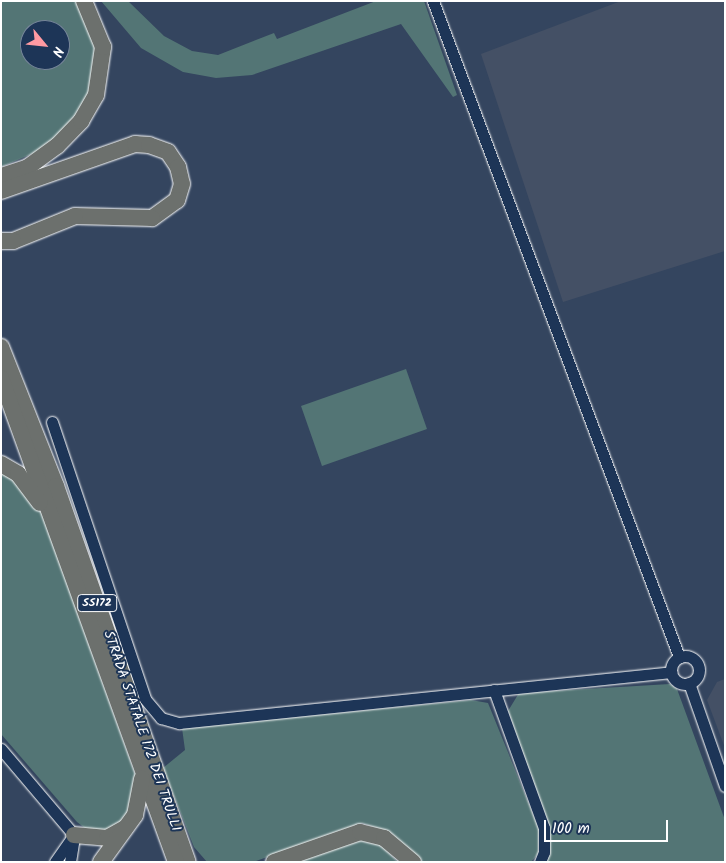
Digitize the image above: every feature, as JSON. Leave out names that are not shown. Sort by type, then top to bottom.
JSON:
[{"type":"highway","points":[[1,176],[28,166],[57,146],[81,121],[96,95],[103,47],[84,1]]},
{"type":"highway","points":[[1,191],[135,144],[149,145],[168,152],[178,167],[182,184],[178,200],[152,218],[75,216],[13,241],[1,241]]},
{"type":"highway","name":"STRADA STATALE 172 DEI TRULLI","points":[[1,347],[56,486],[188,862]]},
{"type":"highway","name":"STRADA STATALE 172 DEI TRULLI","points":[[1,378],[176,862]]},
{"type":"highway","points":[[1,464],[18,474],[52,520]]},
{"type":"highway","points":[[101,862],[129,825],[142,796],[140,765]]},
{"type":"highway","points":[[74,835],[107,838],[129,825]]},
{"type":"highway","points":[[274,862],[360,832],[384,838],[407,858]]},
{"type":"highway","points":[[179,837],[198,862]]},
{"type":"street","points":[[433,1],[679,657],[671,672]]},
{"type":"street","points":[[52,422],[145,699],[161,718],[179,723],[671,672]]},
{"type":"street","points":[[671,672],[677,681],[688,683],[697,676],[698,665],[690,657],[679,657]]},
{"type":"street","points":[[688,683],[725,786]]},
{"type":"street","points":[[494,690],[544,828],[544,852],[540,862]]},
{"type":"street","points":[[1,749],[74,835],[70,862]]},
{"type":"street","points":[[55,862],[74,835]]},
{"type":"shaded area","points":[[621,1],[725,1],[725,251],[563,302],[481,54]]},
{"type":"shaded area","points":[[725,679],[725,748],[707,700],[717,682]]},
{"type":"green space","points":[[1,1],[78,1],[100,56],[84,110],[48,147],[1,167]]},
{"type":"green space","points":[[101,1],[128,1],[164,36],[192,51],[218,55],[274,33],[277,39],[376,1],[424,1],[457,95],[453,97],[401,24],[252,75],[216,78],[183,72],[141,48]]},
{"type":"green space","points":[[406,369],[427,429],[322,466],[301,406]]},
{"type":"green space","points":[[1,467],[40,508],[138,782],[128,817],[105,833],[86,829],[77,822],[1,734]]},
{"type":"green space","points":[[670,684],[677,689],[725,820],[725,862],[546,862],[550,829],[508,711],[519,693]]},
{"type":"green space","points":[[471,700],[488,703],[539,829],[538,854],[531,862],[423,862],[391,833],[362,823],[253,862],[207,862],[194,847],[163,768],[185,750],[182,728]]},
{"type":"green space","points":[[358,840],[381,845],[398,862],[298,862]]}]
